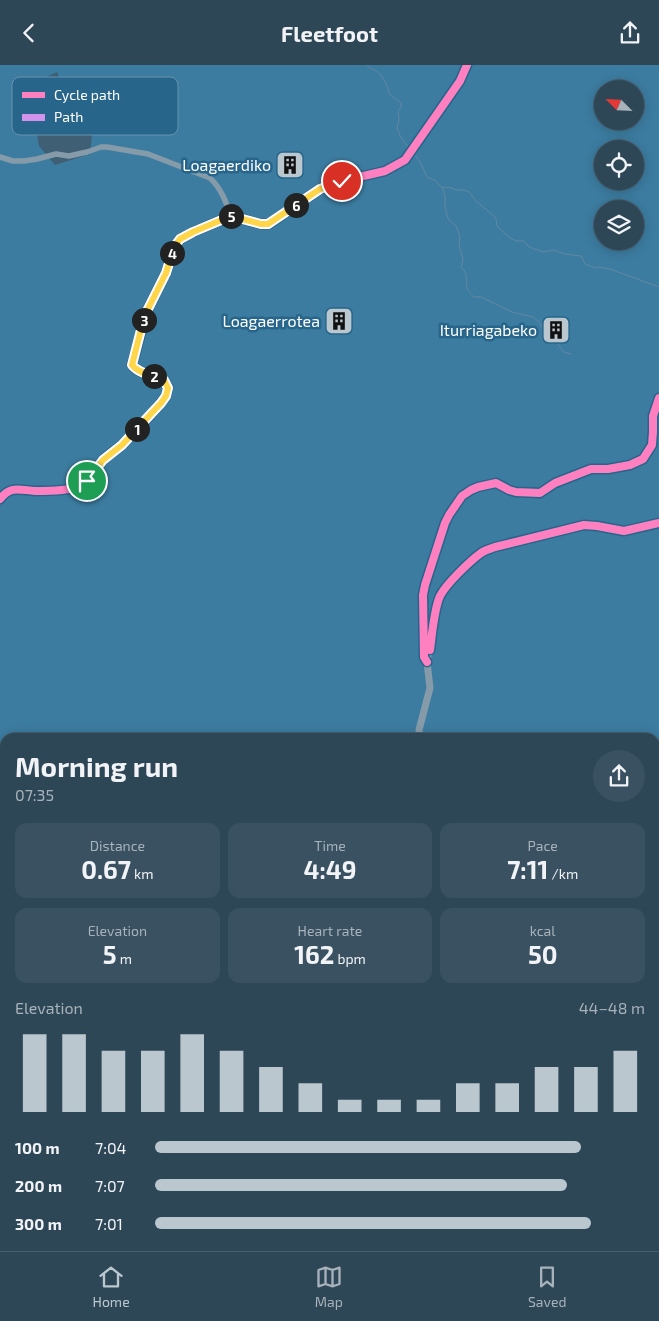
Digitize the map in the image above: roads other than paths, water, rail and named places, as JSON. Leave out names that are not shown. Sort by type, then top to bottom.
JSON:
[{"type":"street","points":[[0,499],[13,489],[45,491],[79,487],[87,481],[103,460],[122,445],[166,396],[168,388],[164,380],[134,369],[132,365],[147,311],[166,273],[174,247],[180,239],[231,216],[268,224],[320,189],[342,181],[385,171],[405,160],[443,108],[460,81],[467,65]]},
{"type":"street","points":[[0,157],[13,161],[24,161],[56,154],[68,155],[87,152],[101,147],[148,154],[210,177],[223,195],[231,216]]},
{"type":"street","points":[[428,662],[424,657],[423,606],[425,585],[445,523],[462,497],[471,490],[496,483],[516,492],[540,493],[555,483],[591,469],[608,469],[630,465],[643,459],[652,445],[653,416],[659,398]]},
{"type":"street","points":[[420,733],[430,688],[428,662],[437,604],[445,589],[472,560],[482,552],[495,547],[584,525],[624,531],[659,523]]},
{"type":"waterway","points":[[367,65],[380,74],[387,85],[389,94],[401,103],[398,111],[399,120],[397,128],[401,138],[409,148]]},
{"type":"waterway","points":[[414,154],[427,177],[445,188],[449,187],[469,192],[477,202],[494,216],[497,226],[510,238],[524,241],[529,247],[543,252],[553,250],[580,256],[585,264],[596,268],[610,269],[659,287]]},
{"type":"waterway","points":[[442,187],[448,219],[456,226],[460,236],[459,245],[463,259],[461,267],[466,274],[470,293],[474,297],[481,297],[512,312],[533,317],[539,322],[548,337],[555,341],[564,352],[571,354]]},
{"type":"place","name":"Loagaerdiko","points":[[290,165]]},
{"type":"place","name":"Loagaerrotea","points":[[339,321]]},
{"type":"place","name":"Iturriagabeko","points":[[556,330]]}]
